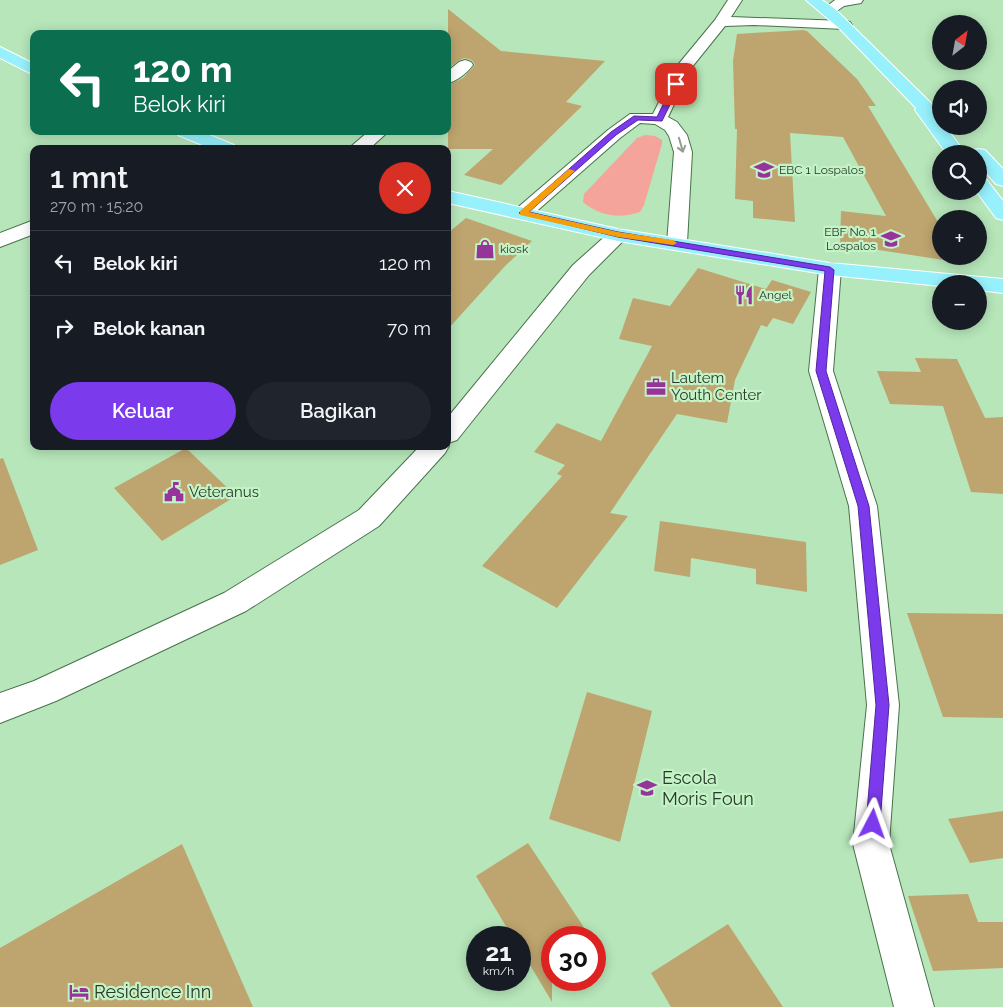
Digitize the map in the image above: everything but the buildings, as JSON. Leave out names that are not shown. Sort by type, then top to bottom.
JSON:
[{"type":"main road","points":[[813,0],[829,10],[845,25],[915,99],[932,114]]},
{"type":"main road","points":[[0,52],[30,68]]},
{"type":"main road","points":[[915,99],[950,145]]},
{"type":"main road","points":[[194,135],[218,145]]},
{"type":"main road","points":[[956,135],[968,145]]},
{"type":"main road","points":[[987,163],[1003,180]]},
{"type":"main road","points":[[987,193],[1003,214]]},
{"type":"main road","points":[[451,198],[618,235],[677,243],[830,270],[1003,286]]},
{"type":"street","points":[[659,119],[685,66],[735,0]]},
{"type":"street","points":[[829,10],[840,3],[856,0]]},
{"type":"street","points":[[720,22],[772,21],[845,25]]},
{"type":"street","points":[[451,76],[464,65]]},
{"type":"street","points":[[523,213],[614,134],[636,118],[659,119],[671,126],[678,135],[683,152],[677,243]]},
{"type":"street","points":[[362,145],[375,135]]},
{"type":"street","points":[[0,241],[30,228]]},
{"type":"street","points":[[451,430],[581,270],[618,235]]},
{"type":"street","points":[[830,270],[821,371],[863,506],[882,705],[871,844],[914,1007]]},
{"type":"street","points":[[0,708],[45,692],[235,602],[369,518],[432,450]]},
{"type":"shaded area","points":[[645,135],[655,136],[662,140],[662,144],[644,205],[640,212],[617,216],[610,215],[589,207],[583,202],[584,194],[637,138]]},
{"type":"slow traffic","points":[[571,171],[523,213],[618,235],[673,243]]},
{"type":"place","name":"EBC 1 Lospalos","points":[[764,170]]},
{"type":"place","name":"EBF No. 1 Lospalos","points":[[891,239]]},
{"type":"place","name":"kiosk","points":[[485,249]]},
{"type":"place","name":"Angel","points":[[744,295]]},
{"type":"place","name":"Lautem Youth Center","points":[[656,387]]},
{"type":"place","name":"Veteranus","points":[[174,492]]},
{"type":"place","name":"Escola Moris Foun","points":[[647,788]]},
{"type":"place","name":"Residence Inn","points":[[79,992]]},
{"type":"route","points":[[676,84],[659,119],[636,118],[614,134],[523,213],[618,235],[677,243],[830,270],[821,371],[863,506],[882,705],[873,824]]}]
